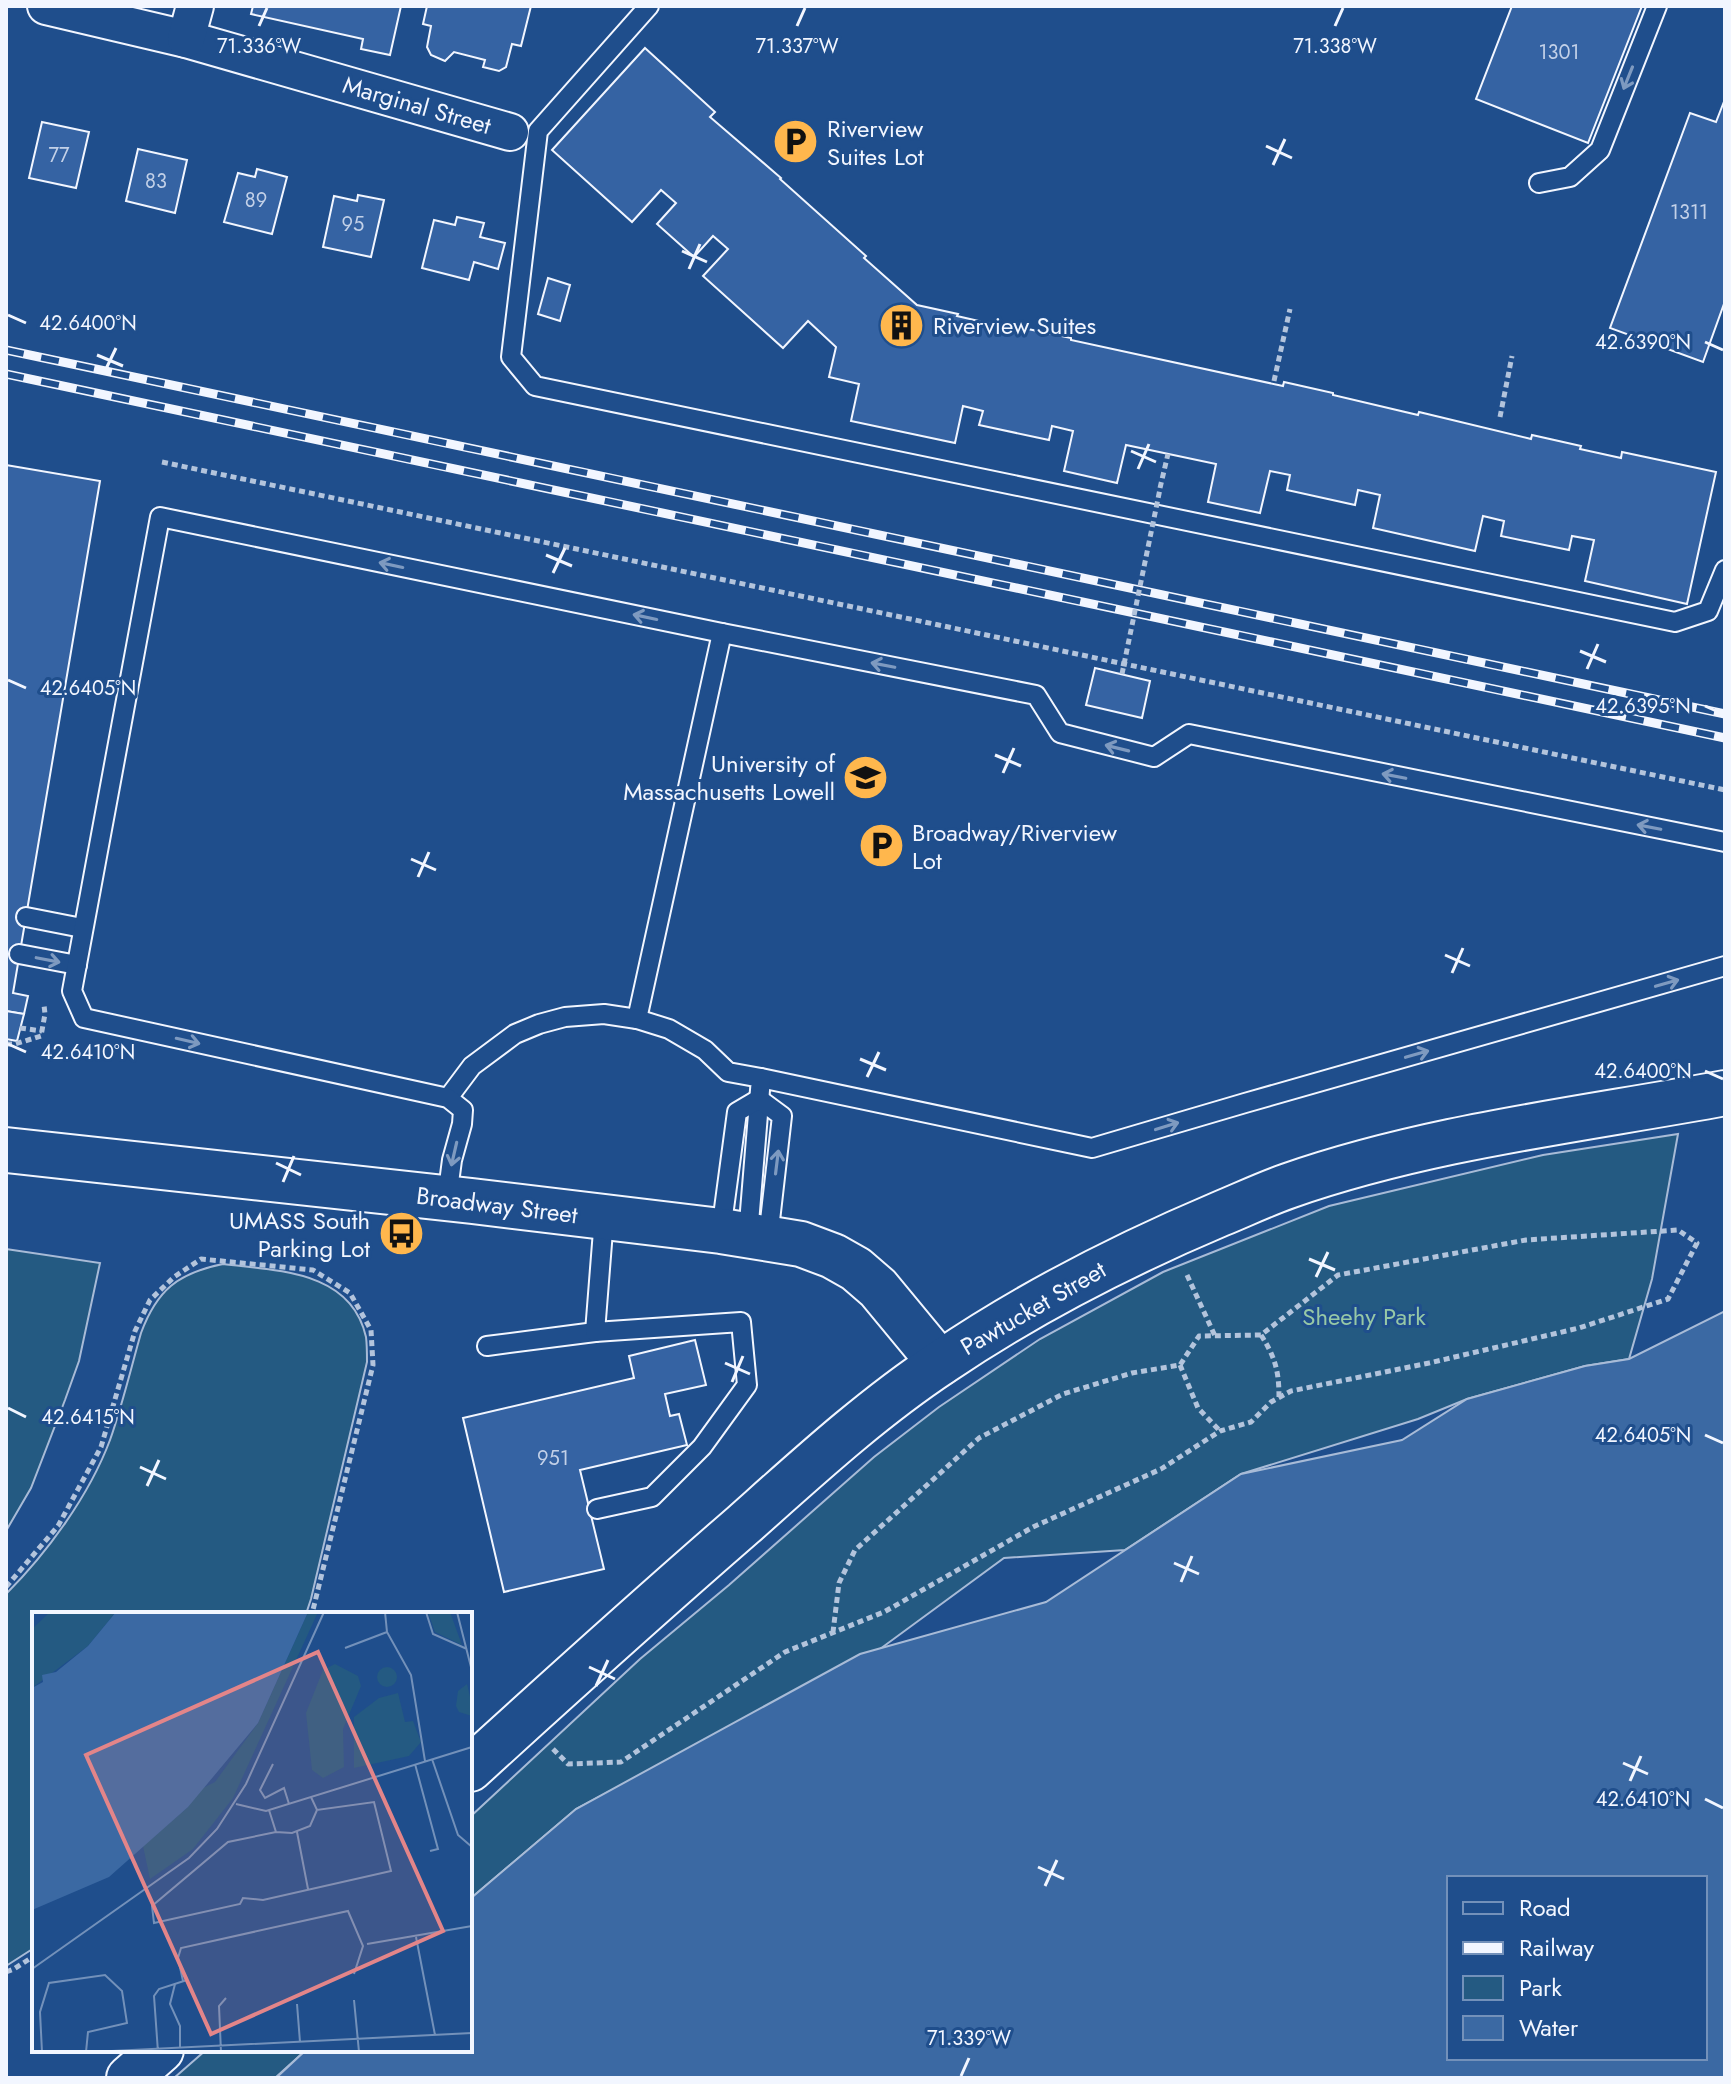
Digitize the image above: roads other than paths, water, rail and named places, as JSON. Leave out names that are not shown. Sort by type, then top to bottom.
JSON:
[{"type":"main road","name":"Pawtucket Street","points":[[472,1767],[817,1460],[940,1363],[1020,1312],[1121,1258],[1286,1186],[1375,1160],[1492,1134],[1725,1093]]},
{"type":"main road","name":"Broadway Street","points":[[6,1150],[447,1198],[746,1234],[801,1244],[856,1269],[884,1295],[940,1363]]},
{"type":"main road","points":[[129,2078],[159,2052]]},
{"type":"street","name":"Marginal Street","points":[[46,6],[190,22],[510,132]]},
{"type":"lane","points":[[649,6],[538,131],[511,357],[535,386],[1675,622],[1708,611],[1725,570]]},
{"type":"lane","points":[[1539,183],[1570,177],[1600,150],[1657,6]]},
{"type":"lane","points":[[447,1198],[463,1110],[448,1098],[84,1018],[72,991],[160,517],[1036,695],[1060,733],[1154,757],[1189,734],[1725,842]]},
{"type":"lane","points":[[637,1019],[722,633]]},
{"type":"lane","points":[[26,917],[82,928]]},
{"type":"lane","points":[[19,954],[77,965]]},
{"type":"lane","points":[[448,1098],[472,1066],[515,1034],[565,1017],[604,1014],[637,1019],[669,1029],[705,1050],[728,1072],[1092,1148],[1725,966]]},
{"type":"lane","points":[[746,1234],[761,1078]]},
{"type":"lane","points":[[746,1234],[737,1112],[759,1099]]},
{"type":"lane","points":[[595,1332],[604,1218]]},
{"type":"lane","points":[[487,1346],[595,1332],[741,1322],[747,1385],[702,1447],[652,1497],[597,1509]]},
{"type":"water","points":[[1725,1311],[1725,2078],[276,2078],[304,2052],[472,2052],[472,1897],[576,1809],[860,1654],[1046,1602],[1241,1474],[1402,1440],[1467,1399],[1585,1366],[1629,1359]]},
{"type":"railway","points":[[6,350],[1725,714]]},
{"type":"railway","points":[[6,374],[1725,738]]},
{"type":"place","name":"Riverview Suites Lot","points":[[796,142]]},
{"type":"place","name":"Riverview Suites","points":[[902,325]]},
{"type":"place","name":"University of Massachusetts Lowell","points":[[866,777]]},
{"type":"place","name":"Broadway/Riverview Lot","points":[[881,846]]},
{"type":"place","name":"UMASS South Parking Lot","points":[[401,1234]]},
{"type":"park label","name":"Sheehy Park","points":[[1364,1316]]}]
